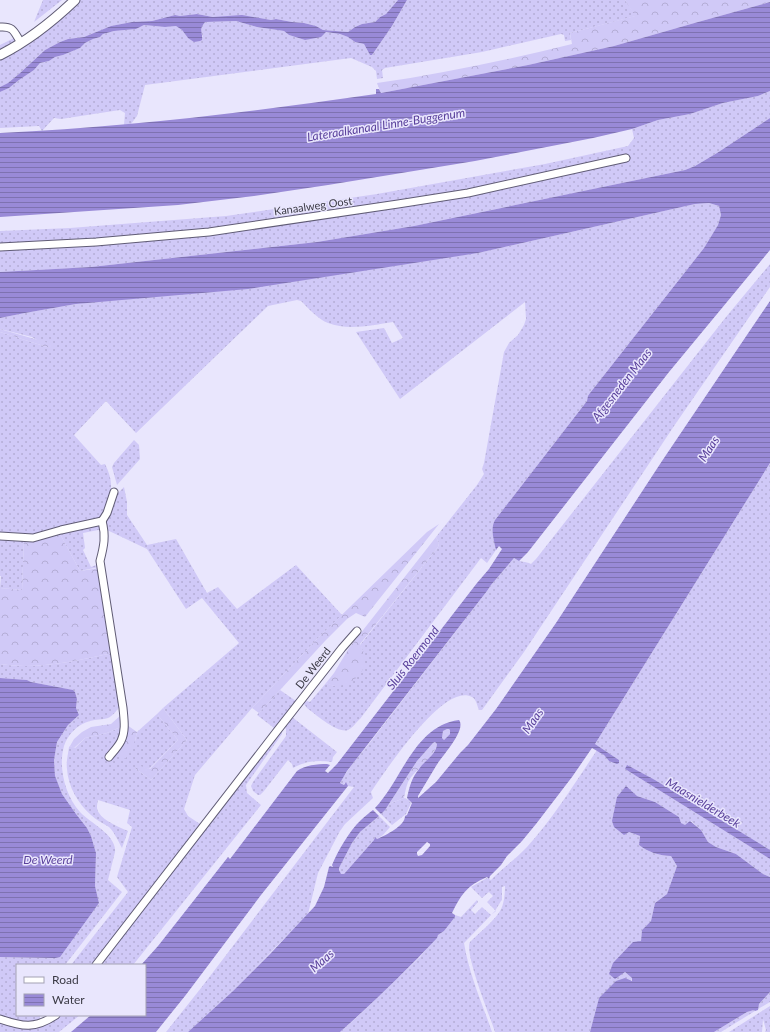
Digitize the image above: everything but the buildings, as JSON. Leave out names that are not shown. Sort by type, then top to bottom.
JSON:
[{"type":"main road","points":[[0,55],[21,43],[47,24],[75,0]]},
{"type":"street","points":[[0,27],[10,28],[13,30],[21,43]]},
{"type":"street","name":"Kanaalweg Oost","points":[[0,248],[209,232],[468,192],[626,158]]},
{"type":"street","points":[[0,536],[33,538],[102,521],[107,513],[114,492]]},
{"type":"street","points":[[102,521],[105,531],[104,548],[100,561],[125,723],[122,741],[109,757]]},
{"type":"street","name":"De Weerd","points":[[97,964],[277,731],[357,631]]},
{"type":"street","points":[[0,1019],[26,1026],[46,1022],[55,1016]]},
{"type":"green space","points":[[43,0],[62,0],[34,22]]},
{"type":"green space","points":[[80,0],[398,0],[386,14],[375,22],[362,24],[348,32],[323,30],[316,26],[304,23],[276,19],[271,20],[252,17],[213,17],[197,14],[180,16],[175,15],[152,21],[132,22],[111,26],[84,37],[68,39],[45,50],[8,83],[0,87],[0,60],[24,45],[72,8]]},
{"type":"green space","points":[[407,0],[625,0],[636,16],[570,33],[571,40],[565,41],[564,35],[561,34],[482,52],[385,68],[382,70],[383,78],[377,79],[376,71],[372,67],[351,58],[145,85],[137,116],[131,124],[124,125],[125,113],[120,110],[61,119],[54,118],[42,131],[39,126],[0,128],[0,92],[9,88],[34,70],[40,63],[49,61],[55,57],[80,48],[85,43],[100,37],[103,34],[114,31],[136,29],[144,25],[165,27],[176,26],[182,30],[188,38],[203,37],[201,29],[204,22],[236,21],[257,27],[284,31],[289,35],[305,40],[326,32],[340,34],[355,42],[364,44],[370,55],[372,55],[392,26]]},
{"type":"green space","points":[[625,0],[770,0],[770,2],[614,46],[528,65],[381,93],[377,83],[474,66],[572,44],[570,33],[635,16]]},
{"type":"green space","points":[[14,38],[14,43],[12,45],[0,52],[0,45]]},
{"type":"green space","points":[[770,91],[770,118],[717,153],[685,170],[414,226],[317,242],[91,267],[0,272],[0,249],[188,236],[473,189],[198,231],[0,246],[0,231],[70,228],[226,216],[377,194],[545,164],[628,146],[634,138],[632,129],[658,120],[690,114],[723,103],[758,96]]},
{"type":"green space","points":[[709,203],[719,206],[721,215],[718,225],[704,248],[590,393],[587,401],[495,520],[493,536],[496,550],[487,563],[481,558],[360,719],[348,730],[338,729],[327,723],[307,708],[304,703],[307,701],[310,702],[326,683],[334,686],[363,651],[360,645],[438,547],[439,543],[436,537],[484,474],[482,469],[504,352],[509,343],[518,335],[524,325],[526,319],[525,302],[400,399],[356,332],[384,328],[392,343],[403,338],[393,322],[360,327],[344,327],[321,319],[301,301],[297,300],[268,306],[136,433],[106,401],[74,435],[101,465],[105,464],[108,472],[111,491],[103,517],[38,534],[0,532],[0,332],[50,348],[32,337],[0,329],[0,318],[76,304],[478,253],[695,204]]},
{"type":"green space","points":[[770,264],[770,287],[674,426],[524,652],[482,710],[479,710],[474,698],[460,696],[446,702],[431,715],[401,749],[388,767],[371,792],[373,798],[345,824],[340,831],[318,873],[308,914],[233,991],[188,1032],[166,1032],[354,787],[348,786],[346,782],[343,785],[340,782],[353,763],[491,585],[514,558],[531,564],[536,559],[726,317]]},
{"type":"green space","points":[[0,329],[52,344],[53,346],[50,348],[0,332]]},
{"type":"green space","points":[[134,440],[139,445],[140,459],[117,485],[112,467]]},
{"type":"green space","points":[[770,463],[770,851],[655,780],[625,769],[770,859],[770,877],[763,874],[736,854],[716,847],[708,842],[701,830],[691,821],[685,826],[681,823],[679,817],[655,802],[637,796],[629,832],[640,836],[639,845],[646,850],[671,856],[677,866],[667,894],[655,903],[651,921],[642,930],[641,941],[625,972],[632,978],[631,981],[599,998],[590,1032],[495,1032],[478,985],[469,948],[470,942],[498,915],[503,903],[505,886],[502,887],[502,900],[495,910],[487,902],[493,896],[489,892],[482,898],[471,887],[487,878],[491,880],[527,847],[555,812],[597,750],[609,761],[619,760],[595,744]]},
{"type":"green space","points":[[124,487],[127,502],[127,515],[147,545],[176,539],[207,593],[218,587],[237,609],[296,565],[342,615],[316,640],[252,708],[195,775],[184,809],[188,816],[200,824],[94,964],[72,964],[128,892],[117,877],[132,827],[127,823],[130,810],[98,800],[97,808],[101,816],[112,824],[128,831],[122,848],[115,834],[109,827],[93,817],[82,806],[74,794],[69,782],[67,764],[69,747],[75,748],[85,738],[107,733],[123,726],[124,711],[127,708],[127,727],[135,741],[137,732],[157,714],[178,740],[149,769],[137,766],[135,768],[151,780],[187,740],[163,708],[239,643],[202,598],[186,609],[147,549],[107,530],[106,520],[115,496]]},
{"type":"green space","points":[[439,524],[365,617],[356,613],[347,619],[259,713],[252,708],[316,640],[427,532]]},
{"type":"green space","points":[[101,525],[103,529],[83,533],[85,548],[83,550],[91,567],[99,564],[99,567],[80,571],[60,534]]},
{"type":"green space","points":[[60,534],[80,571],[99,568],[113,653],[47,665],[22,666],[0,664],[0,588],[22,590],[24,539],[33,540]]},
{"type":"green space","points":[[436,537],[439,543],[438,547],[360,644],[365,659],[359,675],[351,682],[346,684],[334,686],[326,683],[349,648]]},
{"type":"green space","points":[[0,538],[24,539],[22,590],[0,588]]},
{"type":"green space","points":[[113,653],[121,705],[110,717],[86,722],[74,730],[68,737],[64,746],[62,754],[62,772],[70,798],[80,812],[112,840],[115,852],[108,880],[122,892],[66,964],[16,964],[16,1016],[40,1016],[40,1021],[25,1023],[0,1016],[0,957],[55,958],[99,903],[95,886],[96,853],[87,828],[62,794],[55,777],[54,760],[57,742],[68,725],[79,715],[76,708],[77,699],[75,692],[72,690],[27,680],[0,678],[0,664],[36,666],[69,662]]},
{"type":"green space","points":[[280,690],[296,701],[274,728],[257,715]]},
{"type":"green space","points":[[163,708],[187,740],[151,780],[135,768],[137,765],[150,769],[178,740],[157,714]]},
{"type":"green space","points":[[122,714],[123,726],[107,733],[85,738],[74,748],[70,746],[74,739],[82,732],[91,727],[111,724]]},
{"type":"green space","points":[[292,717],[337,752],[333,757],[332,762],[312,762],[293,768],[292,764],[288,760],[264,791],[258,795],[253,791],[251,786],[286,736],[286,729],[283,726]]},
{"type":"green space","points":[[127,725],[137,732],[133,746],[125,759],[114,754]]},
{"type":"green space","points":[[280,729],[282,734],[246,785],[247,793],[261,805],[134,964],[100,964]]},
{"type":"green space","points":[[447,729],[451,730],[450,734],[444,740],[442,738],[443,731]]},
{"type":"green space","points":[[435,742],[437,744],[433,754],[408,782],[404,798],[389,804],[417,761]]},
{"type":"green space","points":[[404,798],[409,800],[411,803],[406,814],[392,825],[381,814],[389,804]]},
{"type":"green space","points":[[379,816],[390,827],[377,839],[375,837],[344,874],[340,874],[339,868],[352,843],[360,832]]},
{"type":"green space","points":[[477,900],[478,902],[471,910],[475,914],[482,907],[492,915],[464,943],[472,977],[492,1032],[340,1032],[420,957],[438,935],[444,931],[455,915],[461,917]]},
{"type":"green space","points":[[770,992],[770,1002],[758,1009],[759,1004]]},
{"type":"green space","points":[[770,1006],[770,1032],[765,1032],[766,1030],[763,1019],[762,1032],[729,1032]]},
{"type":"green space","points":[[755,1011],[721,1032],[714,1032],[747,1012]]},
{"type":"green space","points":[[59,1016],[79,1016],[59,1032],[0,1032],[0,1022],[36,1028],[47,1024]]},
{"type":"water","points":[[398,0],[407,0],[392,26],[372,55],[370,55],[364,44],[355,42],[340,34],[326,32],[321,37],[305,40],[289,35],[284,31],[257,27],[236,21],[205,22],[201,29],[202,40],[194,42],[176,26],[165,27],[144,25],[136,29],[114,31],[103,34],[100,37],[85,43],[80,48],[55,57],[49,61],[40,63],[34,70],[9,88],[0,92],[0,87],[8,83],[45,50],[68,39],[84,37],[111,26],[132,22],[152,21],[175,15],[180,16],[197,14],[213,17],[242,15],[271,20],[276,19],[304,23],[316,26],[323,30],[348,32],[362,24],[375,22],[386,14]]},
{"type":"water","name":"Lateraalkanaal Linne-Buggenum","points":[[770,2],[770,91],[758,96],[723,103],[690,114],[658,120],[632,129],[593,138],[475,161],[328,185],[178,205],[0,217],[0,133],[141,123],[282,107],[376,94],[376,89],[379,89],[381,93],[528,65],[614,46]]},
{"type":"water","name":"Afgesneden Maas","points":[[770,118],[770,250],[669,372],[528,552],[519,561],[514,558],[491,585],[347,771],[340,783],[344,785],[346,782],[348,786],[261,895],[156,1032],[71,1032],[90,1016],[146,1016],[146,964],[142,964],[158,946],[228,857],[230,859],[297,771],[307,766],[327,764],[330,765],[325,771],[328,773],[337,764],[489,569],[502,549],[499,546],[496,550],[493,539],[495,520],[587,401],[590,393],[704,248],[718,225],[721,215],[719,206],[709,203],[695,204],[478,253],[248,289],[76,304],[0,318],[0,272],[91,267],[317,242],[414,226],[685,170],[717,153]]},
{"type":"water","name":"Maas","points":[[770,301],[770,463],[595,744],[619,760],[619,763],[617,764],[609,761],[604,755],[592,748],[536,824],[507,856],[489,879],[487,877],[474,884],[462,895],[452,913],[455,917],[444,931],[438,935],[437,938],[390,986],[340,1032],[188,1032],[233,991],[315,906],[324,887],[329,867],[333,867],[332,865],[344,841],[361,820],[373,810],[379,816],[360,832],[352,843],[339,868],[341,874],[344,874],[375,837],[377,839],[399,827],[407,815],[412,803],[407,798],[411,783],[421,766],[435,751],[437,744],[435,742],[417,761],[385,810],[381,814],[375,808],[385,796],[420,743],[431,732],[444,724],[459,720],[461,724],[457,737],[436,766],[418,798],[436,782],[468,745],[496,709],[556,623],[662,461]],"holes":[[[447,729],[450,730],[450,734],[444,740],[442,738],[443,731]],[[427,842],[430,846],[422,855],[418,856],[417,852]]]},
{"type":"water","name":"De Weerd","points":[[0,678],[27,680],[73,690],[77,699],[76,708],[79,715],[68,725],[57,742],[54,760],[55,776],[62,794],[87,828],[91,836],[96,853],[95,886],[99,903],[60,957],[0,957]]},
{"type":"water","points":[[627,765],[655,780],[770,850],[770,859],[625,769]]},
{"type":"water","points":[[626,786],[637,796],[655,802],[679,817],[681,823],[685,825],[690,821],[701,830],[708,842],[716,847],[736,854],[763,874],[770,877],[770,992],[759,1004],[758,1010],[747,1012],[714,1032],[590,1032],[599,998],[616,981],[625,978],[632,981],[632,978],[625,972],[615,979],[609,974],[613,963],[633,942],[641,941],[642,930],[651,921],[655,903],[667,894],[677,866],[671,856],[654,853],[639,845],[640,836],[629,832],[624,835],[614,827],[612,821],[617,797]]},
{"type":"water label","name":"Sluis Roermond","points":[[413,658]]},
{"type":"water label","name":"Maasnielderbeek","points":[[703,803]]}]
